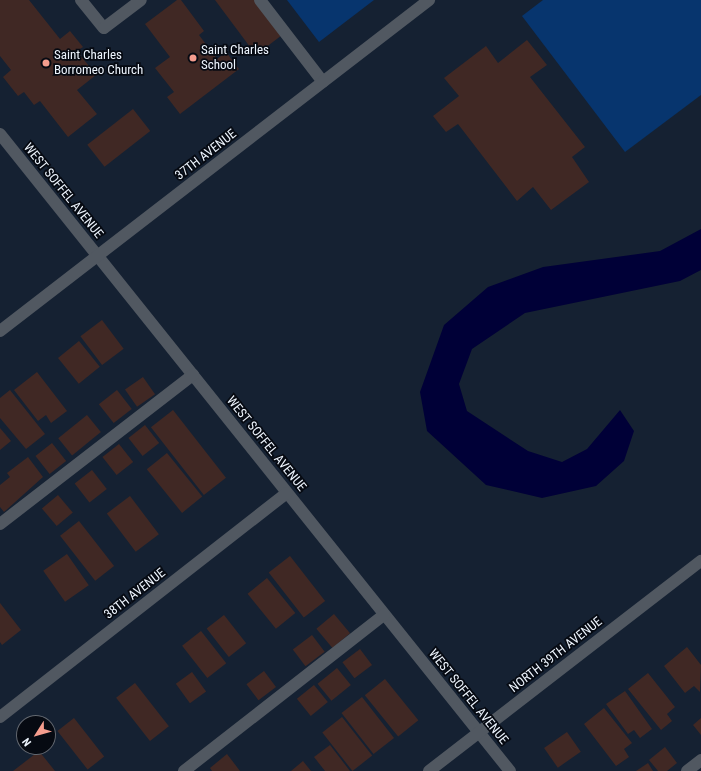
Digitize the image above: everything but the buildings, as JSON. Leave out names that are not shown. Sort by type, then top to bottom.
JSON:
[{"type":"street","points":[[81,0],[104,28],[141,0]]},
{"type":"street","points":[[260,0],[323,82]]},
{"type":"street","name":"37TH AVENUE","points":[[0,331],[429,0]]},
{"type":"street","name":"WEST SOFFEL AVENUE","points":[[0,136],[98,256],[510,771]]},
{"type":"street","points":[[0,524],[193,375]]},
{"type":"street","name":"38TH AVENUE","points":[[0,717],[287,493]]},
{"type":"street","name":"NORTH 39TH AVENUE","points":[[429,771],[701,561]]},
{"type":"street","points":[[184,771],[384,615]]},
{"type":"street","points":[[687,771],[701,760]]},
{"type":"shaded area","points":[[287,0],[374,0],[319,42]]},
{"type":"shaded area","points":[[543,0],[701,0],[701,95],[625,152],[522,16]]},
{"type":"shaded area","points":[[701,229],[701,270],[680,281],[525,313],[472,349],[459,384],[467,411],[528,451],[562,462],[587,449],[620,410],[634,431],[624,461],[596,486],[542,498],[486,485],[427,431],[420,392],[444,325],[488,287],[543,267],[660,251]]},
{"type":"place","name":"Saint Charles School","points":[[193,58]]},
{"type":"place","name":"Saint Charles Borromeo Church","points":[[46,63]]}]
